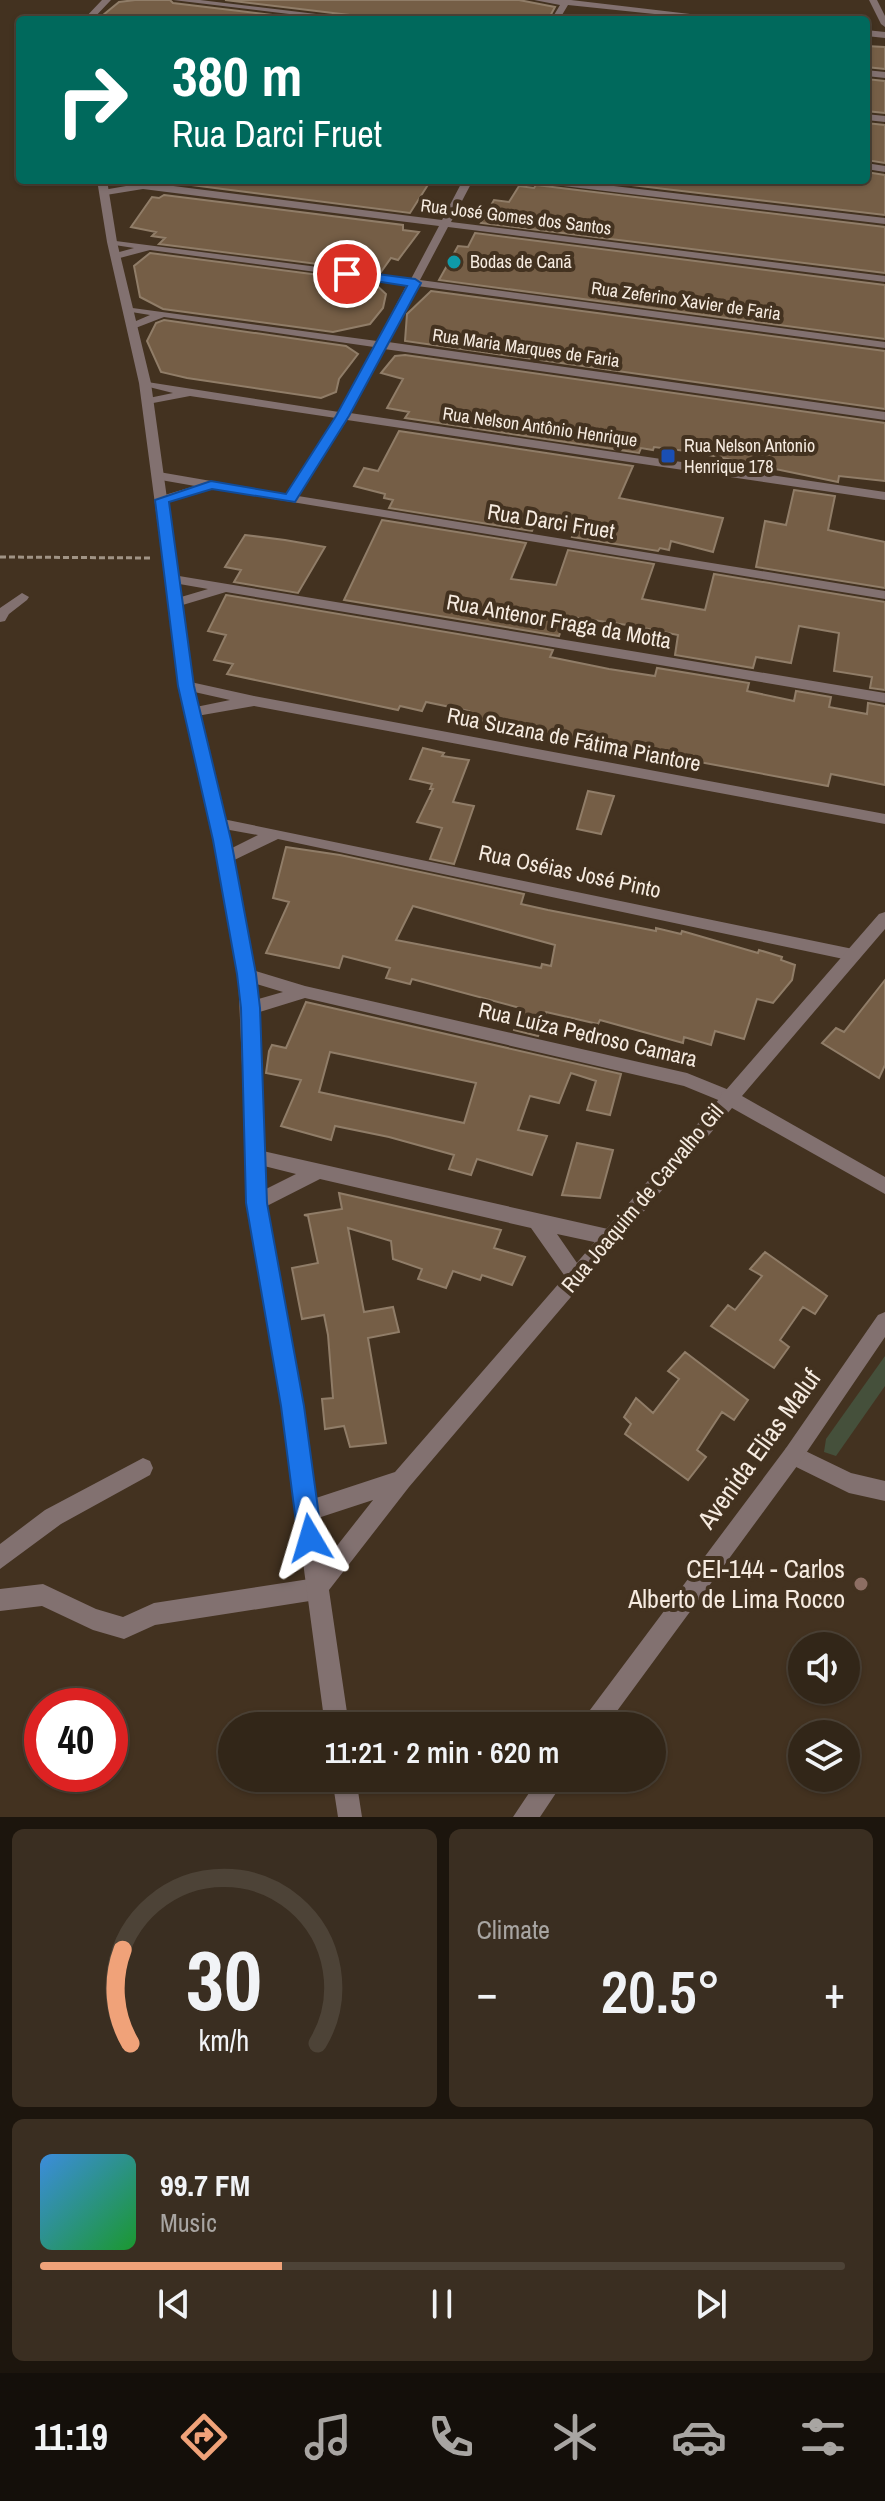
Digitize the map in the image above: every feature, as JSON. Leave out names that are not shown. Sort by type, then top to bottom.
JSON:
[{"type":"street","points":[[91,16],[107,0]]},
{"type":"street","points":[[177,0],[325,16]]},
{"type":"street","points":[[538,0],[701,16]]},
{"type":"street","points":[[873,0],[885,24]]},
{"type":"street","points":[[106,184],[114,249],[148,401],[186,686],[226,858],[246,974],[257,1203],[292,1406],[335,1712]]},
{"type":"street","name":"Rua José Gomes dos Santos","points":[[106,184],[143,186],[885,279]]},
{"type":"street","points":[[290,499],[343,416],[466,184]]},
{"type":"street","points":[[572,184],[885,221]]},
{"type":"street","name":"Rua Zeferino Xavier de Faria","points":[[114,249],[150,247],[885,345]]},
{"type":"street","name":"Rua Maria Marques de Faria","points":[[131,318],[163,314]]},
{"type":"street","name":"Rua Maria Marques de Faria","points":[[131,318],[163,314],[885,416]]},
{"type":"street","name":"Rua Nelson Antônio Henrique","points":[[145,383],[190,393],[885,496]]},
{"type":"street","name":"Rua Nelson Antônio Henrique","points":[[148,401],[190,393]]},
{"type":"street","name":"Rua Darci Fruet","points":[[159,476],[885,595]]},
{"type":"street","name":"Rua Darci Fruet","points":[[162,500],[211,485]]},
{"type":"street","name":"Rua Antenor Fraga da Motta","points":[[173,579],[885,698]]},
{"type":"street","name":"Rua Antenor Fraga da Motta","points":[[176,603],[226,588]]},
{"type":"street","points":[[0,618],[22,597]]},
{"type":"street","name":"Rua Suzana de Fátima Piantore","points":[[186,686],[885,819]]},
{"type":"street","name":"Rua Suzana de Fátima Piantore","points":[[191,712],[254,701]]},
{"type":"street","name":"Rua Oséias José Pinto","points":[[218,823],[853,955]]},
{"type":"street","points":[[226,858],[276,833]]},
{"type":"street","name":"Rua Joaquim de Carvalho Gil","points":[[316,1589],[402,1480],[608,1237],[885,918]]},
{"type":"street","name":"Rua Luíza Pedroso Camara","points":[[246,974],[305,992],[687,1080],[728,1097],[885,1186]]},
{"type":"street","name":"Rua Luíza Pedroso Camara","points":[[250,1008],[305,992]]},
{"type":"street","points":[[254,1157],[608,1237]]},
{"type":"street","points":[[257,1203],[319,1171]]},
{"type":"street","points":[[537,1221],[576,1276]]},
{"type":"street","name":"Avenida Elias Maluf","points":[[602,1712],[793,1455],[885,1321]]},
{"type":"street","points":[[793,1455],[849,1483],[885,1491]]},
{"type":"street","points":[[0,1558],[53,1517],[143,1468]]},
{"type":"street","points":[[306,1512],[402,1480]]},
{"type":"street","points":[[0,1600],[43,1595],[93,1619],[124,1628],[154,1614],[316,1589]]},
{"type":"street","points":[[346,1792],[350,1817]]},
{"type":"street","points":[[525,1817],[544,1792]]},
{"type":"path","points":[[0,557],[49,556],[102,561],[170,557]]},
{"type":"green space","points":[[885,1356],[885,1386],[836,1456],[824,1452],[826,1439]]},
{"type":"building","points":[[170,0],[173,3],[281,16],[102,16],[119,2]]},
{"type":"building","points":[[225,0],[519,0],[555,7],[550,16],[358,16]]},
{"type":"building","points":[[870,46],[885,47],[885,69],[870,67]]},
{"type":"building","points":[[870,79],[885,81],[885,113],[870,111]]},
{"type":"building","points":[[870,123],[885,125],[885,163],[870,161]]},
{"type":"building","points":[[870,173],[885,175],[885,215],[623,184],[870,184]]},
{"type":"building","points":[[184,184],[428,184],[410,213]]},
{"type":"building","points":[[536,185],[885,227],[885,273],[481,223],[494,200],[509,202],[519,186],[534,188]]},
{"type":"building","points":[[164,195],[403,225],[403,230],[419,232],[398,260],[391,258],[381,272],[159,244],[165,238],[152,236],[156,232],[131,227],[152,197]]},
{"type":"building","points":[[475,233],[885,285],[885,339],[439,280],[458,246],[468,247]]},
{"type":"building","points":[[150,253],[373,282],[386,294],[383,308],[370,324],[333,332],[163,309],[140,297],[134,266]]},
{"type":"building","points":[[431,291],[885,351],[885,409],[405,341],[407,314]]},
{"type":"building","points":[[164,320],[346,346],[358,354],[339,379],[336,392],[321,398],[187,378],[161,372],[147,341],[156,323]]},
{"type":"building","points":[[395,356],[885,423],[885,481],[839,476],[838,482],[694,452],[654,447],[653,450],[641,448],[639,453],[405,418],[409,412],[387,408],[403,379],[381,373]]},
{"type":"building","points":[[399,431],[633,466],[619,498],[723,518],[713,552],[671,541],[669,550],[660,548],[658,551],[572,537],[575,529],[535,523],[532,531],[389,508],[393,500],[384,498],[385,494],[354,486],[364,468],[378,471]]},
{"type":"building","points":[[794,490],[835,496],[828,530],[885,542],[885,588],[756,567],[765,521],[786,525]]},
{"type":"building","points":[[382,520],[526,543],[511,579],[556,585],[568,550],[654,564],[642,599],[705,610],[714,574],[885,602],[885,690],[870,688],[872,677],[834,671],[839,633],[799,626],[791,663],[756,657],[753,668],[675,655],[678,635],[634,626],[566,616],[559,636],[344,600]]},
{"type":"building","points":[[245,535],[325,547],[298,593],[234,582],[241,570],[225,567]]},
{"type":"building","points":[[226,595],[553,650],[550,657],[609,669],[655,676],[657,668],[749,683],[747,691],[794,701],[796,691],[831,697],[829,707],[867,714],[868,703],[885,706],[885,785],[831,774],[828,786],[512,727],[467,717],[469,711],[426,702],[422,711],[400,706],[398,710],[227,674],[233,664],[214,660],[226,635],[208,631]]},
{"type":"building","points":[[423,748],[444,753],[442,756],[469,760],[453,802],[474,806],[454,864],[430,859],[442,828],[417,822],[433,789],[430,789],[432,784],[410,779]]},
{"type":"building","points":[[588,791],[614,796],[601,834],[577,829]]},
{"type":"building","points":[[286,847],[340,855],[524,894],[521,904],[656,931],[656,928],[681,934],[682,931],[758,953],[759,950],[795,965],[792,980],[773,1003],[757,999],[744,1039],[715,1031],[711,1045],[684,1037],[683,1043],[600,1020],[598,1024],[546,1012],[538,1036],[514,1030],[520,1008],[412,979],[410,984],[386,978],[390,968],[343,956],[339,968],[266,953],[289,902],[273,898]],"holes":[[[413,906],[555,945],[551,966],[542,964],[541,968],[396,940]]]},
{"type":"building","points":[[885,980],[885,1065],[879,1078],[822,1043],[836,1028],[844,1032]]},
{"type":"building","points":[[306,1002],[621,1074],[610,1115],[587,1110],[596,1081],[571,1073],[559,1103],[530,1096],[518,1130],[547,1136],[532,1175],[477,1159],[471,1175],[449,1169],[454,1155],[389,1137],[335,1126],[331,1140],[281,1126],[301,1080],[266,1073],[272,1045],[286,1048]],"holes":[[[330,1052],[476,1083],[464,1123],[319,1092]]]},
{"type":"building","points":[[577,1143],[613,1150],[600,1198],[562,1195]]},
{"type":"building","points":[[339,1193],[501,1230],[494,1248],[525,1257],[512,1285],[482,1275],[480,1280],[453,1271],[446,1288],[418,1279],[422,1269],[393,1259],[391,1241],[348,1228],[364,1312],[393,1307],[399,1332],[368,1338],[386,1443],[350,1447],[344,1426],[325,1429],[322,1399],[333,1398],[324,1315],[302,1319],[292,1268],[318,1263],[308,1216],[304,1215],[342,1209]]},
{"type":"building","points":[[765,1252],[827,1296],[815,1314],[803,1307],[780,1340],[789,1347],[774,1368],[711,1326],[728,1305],[735,1310],[762,1276],[750,1269]]},
{"type":"building","points":[[685,1352],[748,1400],[734,1420],[722,1412],[697,1450],[706,1457],[688,1480],[625,1434],[631,1424],[624,1417],[636,1398],[653,1413],[679,1379],[668,1371]]},
{"type":"place","name":"Bodas de Canã","points":[[454,262]]},
{"type":"place","name":"Rua Nelson Antonio Henrique 178","points":[[668,456]]},
{"type":"place","name":"CEI-144 - Carlos Alberto de Lima Rocco","points":[[861,1584]]},
{"type":"route","points":[[310,1538],[292,1406],[257,1203],[246,974],[222,840],[186,686],[162,500],[211,485],[290,499],[343,416],[415,283],[347,274]]}]
